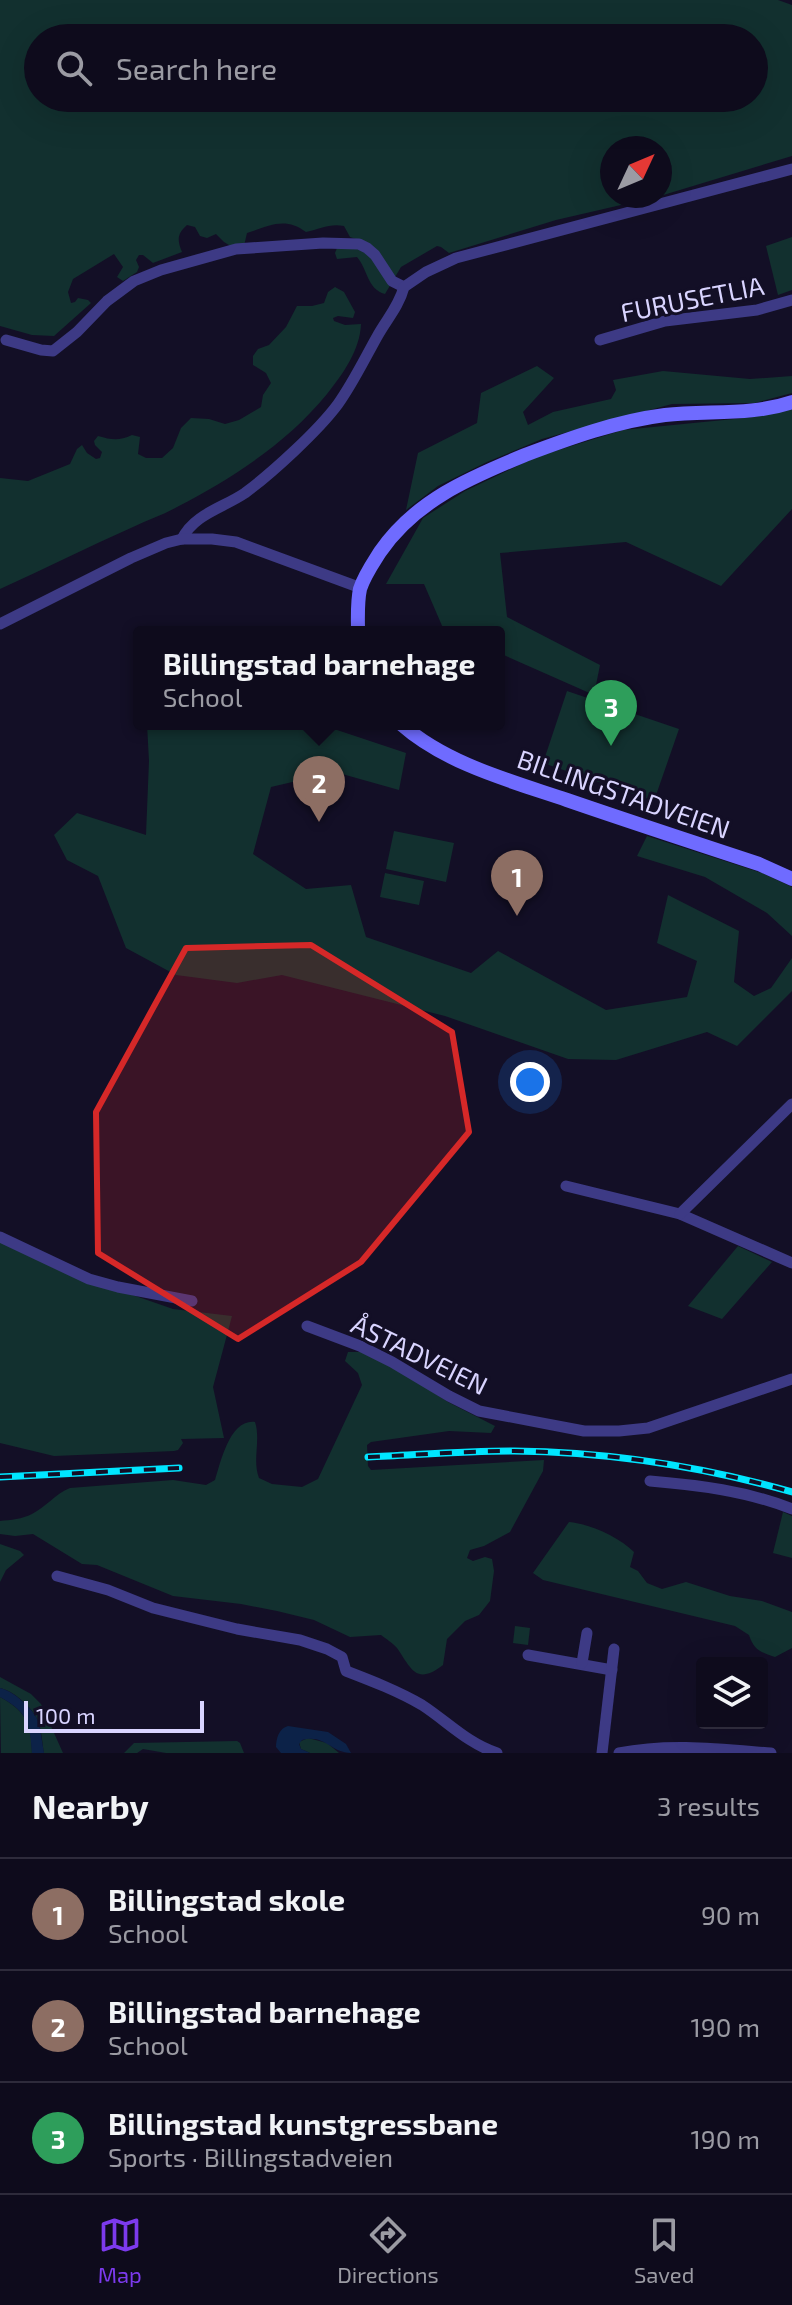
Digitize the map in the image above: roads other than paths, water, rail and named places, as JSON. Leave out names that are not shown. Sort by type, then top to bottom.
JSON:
[{"type":"main road","points":[[358,626],[361,588],[393,533],[451,487],[566,439],[618,424],[665,415],[755,411],[792,402]]},
{"type":"main road","name":"BILLINGSTADVEIEN","points":[[409,730],[428,744],[487,772],[759,864],[792,879]]},
{"type":"street","points":[[182,539],[191,525],[246,492],[337,406],[400,302],[404,287],[426,272],[456,258],[792,169]]},
{"type":"street","points":[[6,340],[53,351],[107,301],[134,281],[220,252],[251,247],[359,244],[375,255],[392,281],[404,287]]},
{"type":"street","name":"FURUSETLIA","points":[[600,340],[665,321],[757,310],[792,300]]},
{"type":"street","points":[[0,624],[131,558],[182,539],[236,542],[361,588]]},
{"type":"street","points":[[680,1214],[792,1104]]},
{"type":"street","points":[[566,1186],[680,1214],[792,1263]]},
{"type":"street","points":[[0,1237],[89,1279],[192,1301]]},
{"type":"street","name":"ÅSTADVEIEN","points":[[307,1326],[360,1346],[479,1411],[584,1431],[648,1428],[792,1379]]},
{"type":"street","points":[[650,1481],[747,1495],[792,1509]]},
{"type":"street","points":[[57,1576],[108,1590],[153,1608],[237,1629],[300,1640],[327,1649],[342,1657],[346,1671],[398,1692],[424,1707],[464,1738],[497,1753]]},
{"type":"street","points":[[582,1663],[587,1633]]},
{"type":"street","points":[[602,1753],[614,1649]]},
{"type":"street","points":[[528,1655],[612,1670]]},
{"type":"street","points":[[619,1753],[676,1747],[771,1753]]},
{"type":"water","points":[[0,1688],[16,1696],[35,1716],[44,1753],[32,1753],[26,1720],[17,1708],[0,1697]]},
{"type":"water","points":[[288,1726],[328,1732],[346,1744],[351,1753],[310,1739],[302,1740],[299,1744],[301,1749],[310,1753],[281,1753],[276,1747],[277,1737]]},
{"type":"railway","points":[[368,1457],[496,1451],[585,1454],[689,1468],[792,1492]]},
{"type":"railway","points":[[0,1477],[179,1468]]},
{"type":"place","name":"Billingstad kunstgressbane","points":[[611,746]]},
{"type":"place","name":"Billingstad barnehage","points":[[319,822]]},
{"type":"place","name":"Billingstad skole","points":[[517,916]]}]
